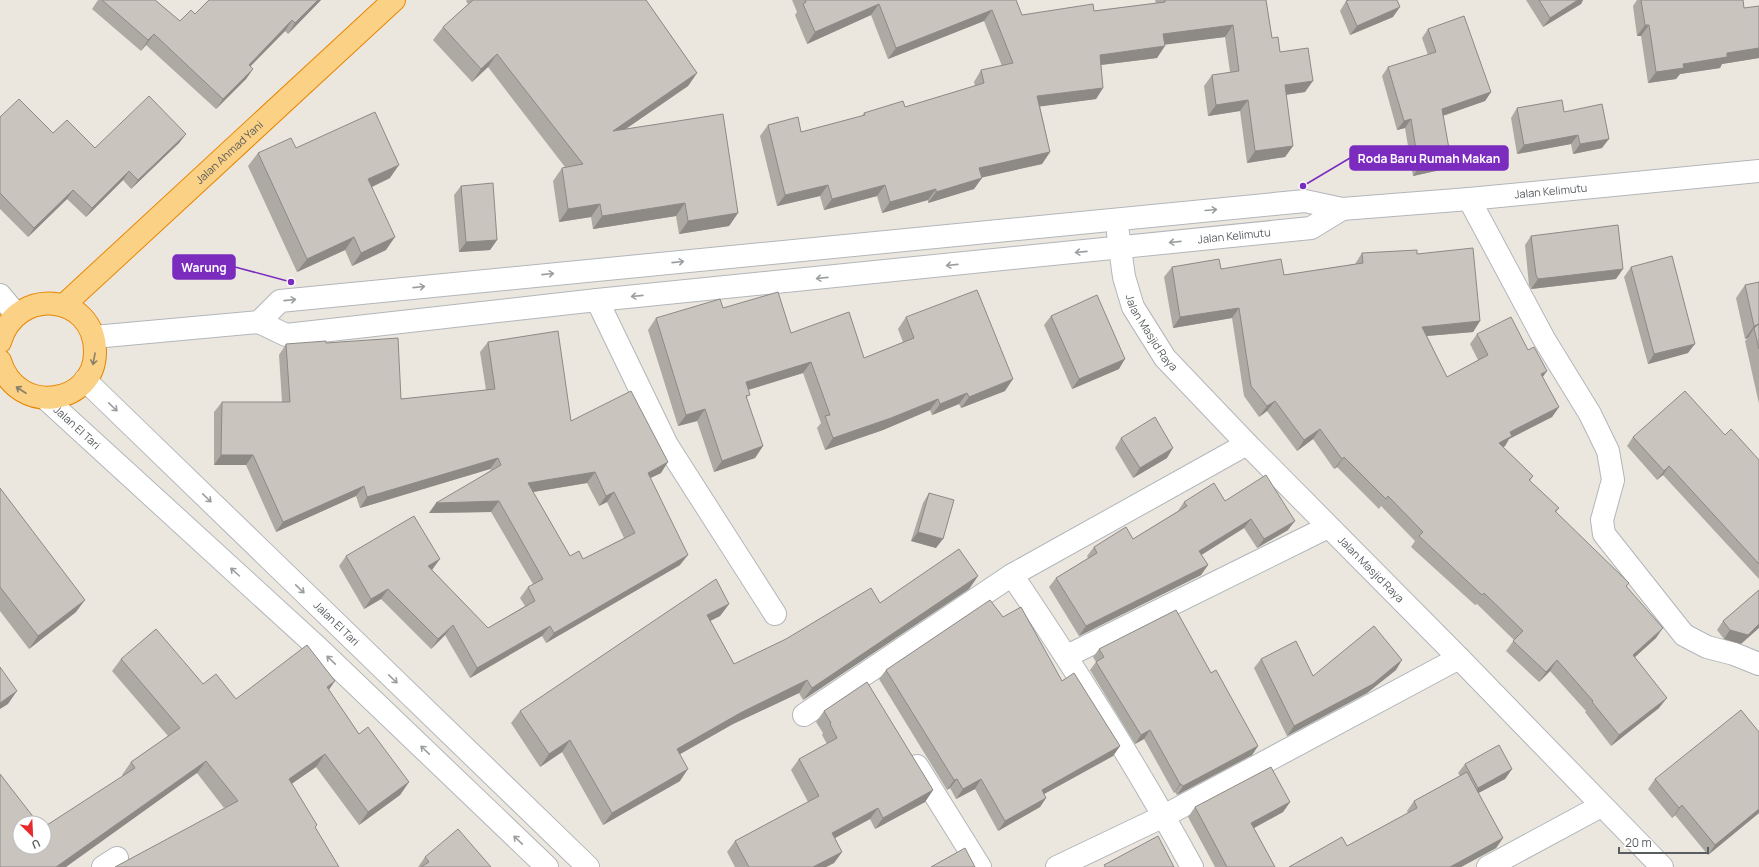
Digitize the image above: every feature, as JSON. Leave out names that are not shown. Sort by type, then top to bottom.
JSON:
[{"type":"highway","name":"Jalan Ahmad Yani","points":[[64,305],[394,0]]},
{"type":"highway","points":[[0,342],[5,327],[16,314],[27,307],[39,303],[51,303],[64,305],[77,313],[88,324],[94,337],[96,352],[93,367],[85,380],[74,391],[60,397],[46,399],[32,396],[20,390],[10,381],[1,368]]},
{"type":"street","name":"Jalan Kelimutu","points":[[1342,209],[1311,228],[1120,248],[597,300],[286,335],[259,322],[280,301],[1116,218],[1305,201],[1342,209],[1468,199],[1759,171]]},
{"type":"street","points":[[1468,199],[1544,339],[1590,414],[1608,450],[1613,480],[1602,520],[1604,534],[1684,635],[1707,647],[1734,654],[1759,664]]},
{"type":"street","name":"Jalan Masjid Raya","points":[[1116,218],[1124,277],[1133,307],[1165,358],[1328,527],[1459,658],[1601,806],[1662,867]]},
{"type":"street","points":[[0,295],[16,314]]},
{"type":"street","points":[[597,300],[667,445],[775,614]]},
{"type":"street","points":[[94,337],[259,322]]},
{"type":"street","name":"Jalan El Tari","points":[[85,380],[588,867]]},
{"type":"street","name":"Jalan El Tari","points":[[46,399],[314,644],[542,866]]},
{"type":"street","points":[[804,715],[1012,575],[1247,444]]},
{"type":"street","points":[[1067,656],[1328,527]]},
{"type":"street","points":[[1012,575],[1067,656],[1164,816],[1192,867]]},
{"type":"street","points":[[1058,867],[1164,816],[1459,658]]},
{"type":"street","points":[[862,675],[874,695]]},
{"type":"street","points":[[906,748],[980,867]]},
{"type":"street","points":[[1488,867],[1601,806]]},
{"type":"building","points":[[102,0],[155,0],[180,21],[191,10],[195,14],[209,0],[318,0],[295,23],[292,20],[249,65],[253,69],[223,99],[154,34],[148,40]]},
{"type":"building","points":[[473,0],[646,0],[697,73],[613,131],[723,114],[738,213],[688,221],[685,203],[602,216],[600,204],[568,209],[562,168],[583,164],[497,54],[481,69],[443,27]]},
{"type":"building","points":[[805,0],[1016,0],[1022,15],[1093,4],[1094,11],[1165,2],[1165,0],[1266,0],[1272,38],[1278,37],[1280,52],[1308,48],[1313,81],[1285,85],[1293,146],[1255,151],[1248,100],[1216,105],[1212,75],[1239,71],[1233,25],[1163,34],[1165,46],[1100,55],[1103,88],[1037,96],[1050,152],[979,168],[982,178],[936,192],[936,189],[890,202],[885,185],[832,199],[828,185],[785,195],[768,125],[798,117],[801,132],[865,115],[864,113],[903,101],[905,107],[984,83],[981,70],[1013,63],[992,10],[896,48],[879,4],[815,32],[803,4],[806,2]]},
{"type":"building","points":[[1397,0],[1400,7],[1357,26],[1346,1]]},
{"type":"building","points":[[1539,0],[1578,0],[1550,18]]},
{"type":"building","points":[[1641,0],[1743,0],[1744,8],[1759,6],[1759,48],[1727,53],[1727,57],[1683,64],[1684,68],[1656,72],[1649,25],[1645,25]]},
{"type":"building","points":[[1464,16],[1491,92],[1442,109],[1451,160],[1419,167],[1411,119],[1404,121],[1388,67],[1436,52],[1428,29]]},
{"type":"building","points":[[149,96],[186,134],[138,180],[129,171],[92,208],[73,190],[34,228],[0,193],[0,117],[19,99],[53,133],[67,120],[95,148]]},
{"type":"building","points":[[1562,100],[1564,112],[1602,104],[1609,139],[1580,144],[1578,135],[1524,145],[1517,108]]},
{"type":"building","points":[[375,112],[399,165],[368,179],[395,237],[361,253],[354,237],[307,259],[258,153],[291,138],[296,148]]},
{"type":"building","points":[[493,183],[497,240],[466,242],[461,186]]},
{"type":"building","points":[[1618,225],[1623,269],[1538,279],[1536,275],[1531,236]]},
{"type":"building","points":[[1473,248],[1480,321],[1422,327],[1447,377],[1488,355],[1477,334],[1511,317],[1528,350],[1534,347],[1547,371],[1541,374],[1559,407],[1510,432],[1512,436],[1499,443],[1533,476],[1529,480],[1559,508],[1555,511],[1629,583],[1626,586],[1663,628],[1633,655],[1667,698],[1619,735],[1592,702],[1593,701],[1557,660],[1546,672],[1513,641],[1523,631],[1484,593],[1482,595],[1419,536],[1423,532],[1388,496],[1386,499],[1344,457],[1342,459],[1320,429],[1304,440],[1275,401],[1267,406],[1251,386],[1239,308],[1180,317],[1172,267],[1219,259],[1221,269],[1281,259],[1284,275],[1363,263],[1362,253],[1417,250],[1417,254]]},
{"type":"building","points":[[1672,256],[1695,344],[1654,354],[1631,267]]},
{"type":"building","points":[[1759,282],[1759,324],[1754,326],[1745,285]]},
{"type":"building","points":[[977,290],[1013,379],[969,397],[967,393],[940,404],[938,399],[891,418],[833,438],[825,416],[830,415],[811,362],[746,382],[750,395],[746,396],[763,446],[722,461],[705,409],[686,415],[656,318],[720,299],[723,308],[778,292],[791,333],[849,312],[864,358],[914,338],[906,317]]},
{"type":"building","points":[[1097,295],[1125,359],[1079,379],[1051,316]]},
{"type":"building","points":[[1759,324],[1759,349],[1754,328]]},
{"type":"building","points":[[558,331],[571,421],[631,391],[668,462],[648,473],[688,555],[554,633],[550,626],[477,668],[453,625],[438,639],[388,589],[371,599],[346,556],[414,516],[440,559],[428,566],[488,628],[535,601],[528,587],[543,579],[499,501],[436,503],[501,465],[498,458],[367,497],[364,486],[283,522],[253,455],[221,455],[222,402],[290,402],[286,344],[326,341],[326,343],[398,338],[401,399],[495,389],[488,342]],"holes":[[[595,472],[606,496],[614,492],[635,533],[583,559],[579,551],[570,556],[528,483]]]},
{"type":"building","points":[[1685,391],[1725,435],[1731,429],[1759,460],[1759,564],[1669,466],[1664,471],[1633,437]]},
{"type":"building","points":[[1155,417],[1173,448],[1140,468],[1121,438]]},
{"type":"building","points":[[1266,475],[1295,521],[1264,539],[1251,519],[1199,551],[1208,565],[1086,626],[1056,578],[1097,553],[1094,547],[1126,527],[1133,539],[1187,506],[1184,502],[1214,483],[1225,501]]},
{"type":"building","points":[[0,488],[85,600],[38,636],[0,587]]},
{"type":"building","points":[[929,493],[954,500],[943,539],[918,532]]},
{"type":"building","points":[[959,549],[978,576],[812,688],[807,680],[742,712],[677,749],[688,769],[612,813],[570,740],[549,754],[520,711],[716,579],[729,604],[707,615],[734,664],[786,639],[871,588],[880,603]]},
{"type":"building","points":[[1759,590],[1759,624],[1748,635],[1730,630],[1723,621]]},
{"type":"building","points":[[990,600],[1003,617],[1021,607],[1062,681],[1074,673],[1120,746],[1042,790],[1046,798],[1005,821],[981,779],[963,789],[957,779],[954,780],[886,670]]},
{"type":"building","points":[[1176,610],[1211,673],[1216,670],[1258,746],[1183,786],[1180,784],[1150,730],[1141,735],[1096,662],[1104,657],[1099,649]]},
{"type":"building","points":[[1374,626],[1402,660],[1373,684],[1294,726],[1261,659],[1296,641],[1313,676]]},
{"type":"building","points":[[156,629],[203,684],[216,674],[236,699],[307,645],[335,681],[327,687],[359,734],[368,727],[409,782],[368,812],[325,754],[289,779],[317,825],[315,827],[339,867],[115,867],[238,801],[206,761],[56,867],[0,867],[0,774],[32,815],[12,815],[12,855],[52,855],[52,822],[135,768],[131,762],[180,728],[121,659]]},
{"type":"building","points":[[0,667],[17,691],[0,703]]},
{"type":"building","points":[[867,682],[933,790],[883,818],[878,808],[832,833],[842,852],[813,867],[749,867],[735,841],[819,796],[799,759],[837,738],[824,711]]},
{"type":"building","points":[[1741,710],[1759,732],[1759,809],[1715,845],[1682,805],[1679,808],[1655,779]]},
{"type":"building","points":[[1499,745],[1512,769],[1478,788],[1465,764]]},
{"type":"building","points":[[1271,767],[1290,802],[1251,823],[1275,867],[1227,867],[1195,807]]},
{"type":"building","points":[[1467,772],[1503,838],[1450,867],[1289,867],[1342,837],[1347,846],[1417,808],[1414,801]]},
{"type":"building","points":[[458,829],[491,867],[421,867],[429,862],[425,857]]},
{"type":"building","points":[[1158,836],[1174,867],[1105,867],[1104,865]]},
{"type":"building","points":[[965,848],[975,867],[931,867]]},
{"type":"place","name":"Roda Baru Rumah Makan","points":[[1303,186]]},
{"type":"place","name":"Warung","points":[[291,282]]}]
